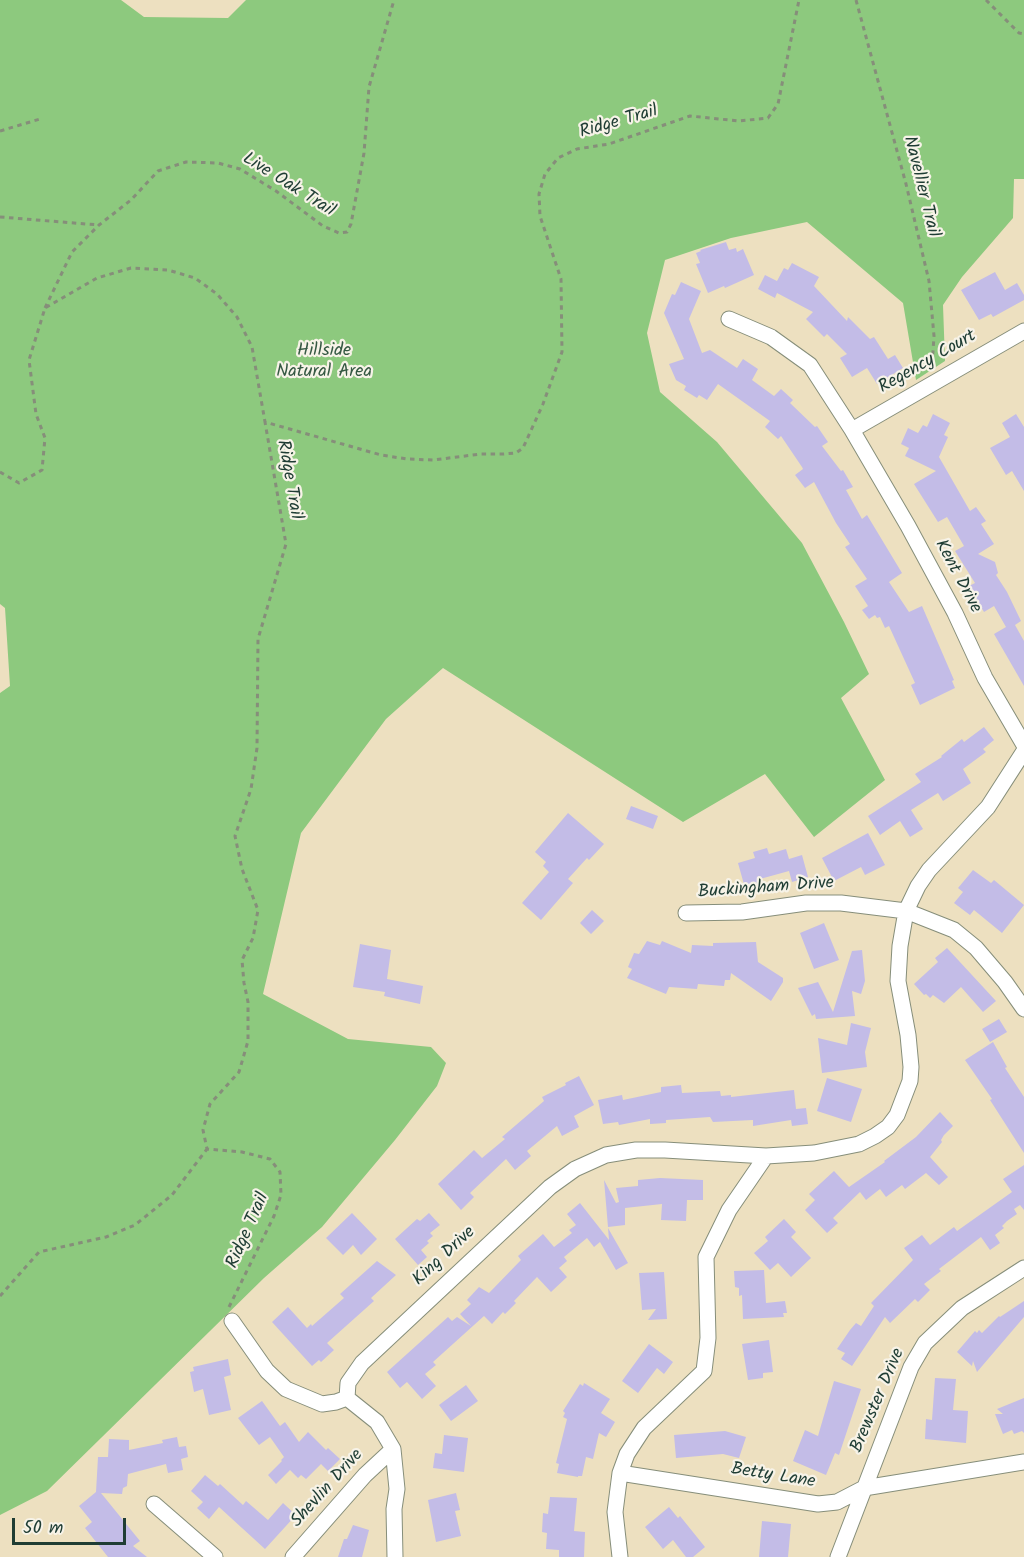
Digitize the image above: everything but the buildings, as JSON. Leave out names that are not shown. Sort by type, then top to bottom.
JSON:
[{"type":"street","name":"Kent Drive","points":[[729,319],[771,337],[810,365],[852,430],[908,526],[955,613],[985,678],[1024,745]]},
{"type":"street","name":"Regency Court","points":[[852,430],[1024,331]]},
{"type":"street","name":"King Drive","points":[[347,1398],[348,1383],[362,1363],[533,1202],[575,1169],[606,1155],[636,1150],[766,1156],[813,1153],[859,1144],[888,1127],[897,1115],[910,1081],[908,1035],[898,981],[900,946],[906,912],[918,886],[929,870],[988,807],[1024,751]]},
{"type":"street","name":"Buckingham Drive","points":[[686,913],[742,912],[806,903],[841,903],[906,912],[954,930],[983,956],[1024,1009]]},
{"type":"street","points":[[620,1557],[615,1512],[620,1473],[627,1454],[644,1428],[704,1371],[708,1338],[706,1257],[729,1210],[766,1156]]},
{"type":"street","name":"Brewster Drive","points":[[838,1557],[911,1366],[925,1343],[962,1308],[1024,1268]]},
{"type":"street","points":[[232,1321],[267,1371],[286,1389],[322,1404],[347,1398],[377,1422],[393,1449],[397,1489],[394,1509],[395,1557]]},
{"type":"street","name":"Shevlin Drive","points":[[293,1557],[365,1474],[393,1449]]},
{"type":"street","name":"Betty Lane","points":[[620,1473],[818,1504],[837,1503],[864,1488],[1024,1462]]},
{"type":"street","points":[[154,1504],[215,1557]]},
{"type":"path","name":"Live Oak Trail","points":[[0,472],[19,483],[42,470],[45,438],[36,414],[29,360],[45,308],[72,252],[99,225],[131,200],[158,171],[186,162],[218,163],[240,169],[276,191],[323,226],[339,233],[347,232],[351,224],[364,153],[369,87],[394,0]]},
{"type":"path","name":"Ridge Trail","points":[[232,1321],[228,1308],[274,1216],[281,1195],[280,1172],[270,1159],[242,1152],[207,1149],[203,1130],[210,1104],[239,1072],[248,1041],[248,1002],[242,960],[253,938],[258,910],[242,869],[235,836],[251,789],[257,748],[258,639],[286,544],[265,422],[381,455],[407,459],[434,460],[481,454],[516,453],[523,448],[543,404],[562,352],[561,279],[540,216],[539,194],[545,174],[558,158],[577,149],[609,144],[690,116],[739,121],[768,118],[778,104],[799,0]]},
{"type":"path","name":"Navellier Trail","points":[[856,0],[906,184],[929,281],[934,336],[930,384]]},
{"type":"path","points":[[986,0],[1019,33],[1024,34]]},
{"type":"path","points":[[0,131],[40,119]]},
{"type":"path","points":[[0,217],[99,225]]},
{"type":"path","points":[[45,308],[97,278],[131,268],[168,270],[195,278],[217,294],[237,317],[252,347],[265,422]]},
{"type":"path","points":[[0,1296],[39,1252],[105,1237],[135,1225],[172,1195],[207,1149]]},
{"type":"green space","name":"Hillside Natural Area","points":[[0,0],[121,0],[144,17],[228,18],[246,0],[1024,0],[1024,179],[1014,179],[1013,218],[962,277],[943,305],[945,361],[916,380],[903,303],[807,222],[731,238],[665,260],[647,333],[660,392],[717,442],[802,543],[869,674],[841,698],[885,780],[814,837],[765,774],[683,822],[443,668],[386,719],[301,833],[263,994],[348,1039],[431,1047],[446,1063],[437,1086],[322,1227],[264,1278],[47,1491],[0,1515],[0,693],[10,686],[5,608],[0,604]]}]
